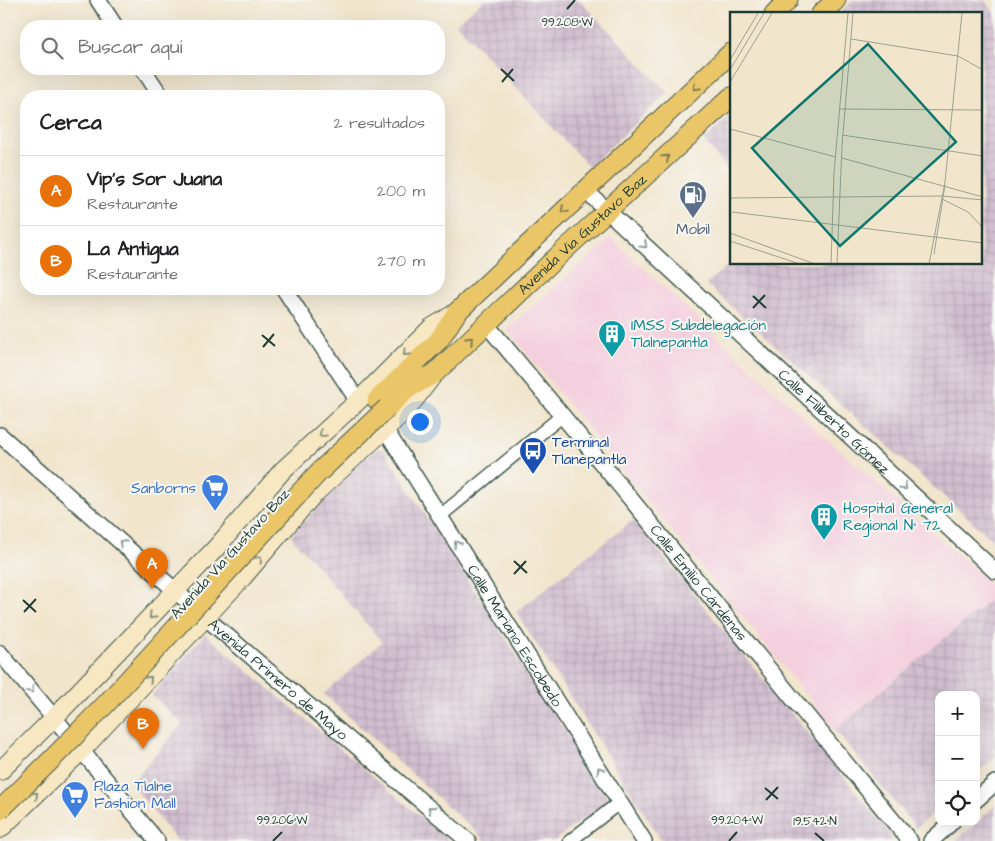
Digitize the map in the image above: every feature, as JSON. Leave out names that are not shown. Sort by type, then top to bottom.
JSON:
[{"type":"main road","points":[[776,12],[788,0]]},
{"type":"main road","points":[[823,12],[836,0]]},
{"type":"main road","name":"Avenida Via Gustavo Baz","points":[[0,771],[54,718],[176,591],[283,470],[358,401],[431,328],[457,312],[730,54]]},
{"type":"main road","name":"Avenida Via Gustavo Baz","points":[[0,829],[82,750],[206,618],[313,495],[408,408],[435,373],[486,324],[730,98]]},
{"type":"main road","name":"Avenida Via Gustavo Baz","points":[[0,810],[105,705],[382,404],[439,340],[457,312]]},
{"type":"main road","name":"Avenida Via Gustavo Baz","points":[[0,796],[99,698],[304,474],[382,404],[435,373]]},
{"type":"main road","points":[[216,548],[214,554],[220,567],[226,572],[243,577]]},
{"type":"street","points":[[98,0],[111,20]]},
{"type":"street","points":[[147,75],[157,90]]},
{"type":"street","name":"Calle Filiberto Gómez","points":[[585,190],[995,571]]},
{"type":"street","points":[[288,295],[358,401]]},
{"type":"street","name":"Calle Emilio Cárdenas","points":[[486,324],[563,415],[820,734],[910,841]]},
{"type":"street","points":[[440,516],[563,415]]},
{"type":"street","name":"Calle Mariano Escobedo","points":[[385,428],[644,841]]},
{"type":"street","name":"Avenida Primero de Mayo","points":[[0,435],[206,618],[468,841]]},
{"type":"street","points":[[0,653],[157,841]]},
{"type":"street","points":[[980,796],[995,783]]},
{"type":"street","points":[[570,841],[620,802]]},
{"type":"street","points":[[931,841],[948,826]]},
{"type":"shaded area","points":[[484,0],[580,0],[668,93],[589,167],[456,23]]},
{"type":"shaded area","points":[[853,0],[984,0],[995,13],[995,542],[706,284],[730,263],[730,265],[982,265],[982,12],[841,12]]},
{"type":"shaded area","points":[[730,116],[730,172],[704,141]]},
{"type":"shaded area","points":[[611,238],[817,430],[995,588],[995,596],[835,730],[507,329]]},
{"type":"shaded area","points":[[377,449],[383,449],[608,800],[554,841],[486,841],[324,694],[382,642],[291,536],[362,460]]},
{"type":"shaded area","points":[[633,520],[892,836],[891,841],[662,841],[516,612]]},
{"type":"shaded area","points":[[995,596],[995,758],[980,771],[980,691],[935,691],[935,811],[916,828],[835,730]]},
{"type":"shaded area","points":[[205,634],[449,841],[177,841],[131,783],[182,724],[152,695]]},
{"type":"shaded area","points":[[995,806],[995,841],[956,841],[973,826],[980,826],[980,819]]},
{"type":"place","name":"Mobil","points":[[693,219]]},
{"type":"place","name":"IMSS Subdelegación Tlalnepantla","points":[[612,358]]},
{"type":"place","name":"Terminal Tlanepantla","points":[[533,475]]},
{"type":"place","name":"Sanborns","points":[[215,512]]},
{"type":"place","name":"Hospital General Regional N° 72","points":[[824,541]]},
{"type":"place","name":"Vip's Sor Juana","points":[[152,589]]},
{"type":"place","name":"La Antigua","points":[[143,749]]},
{"type":"place","name":"Plaza Tlalne Fashion Mall","points":[[75,819]]}]
